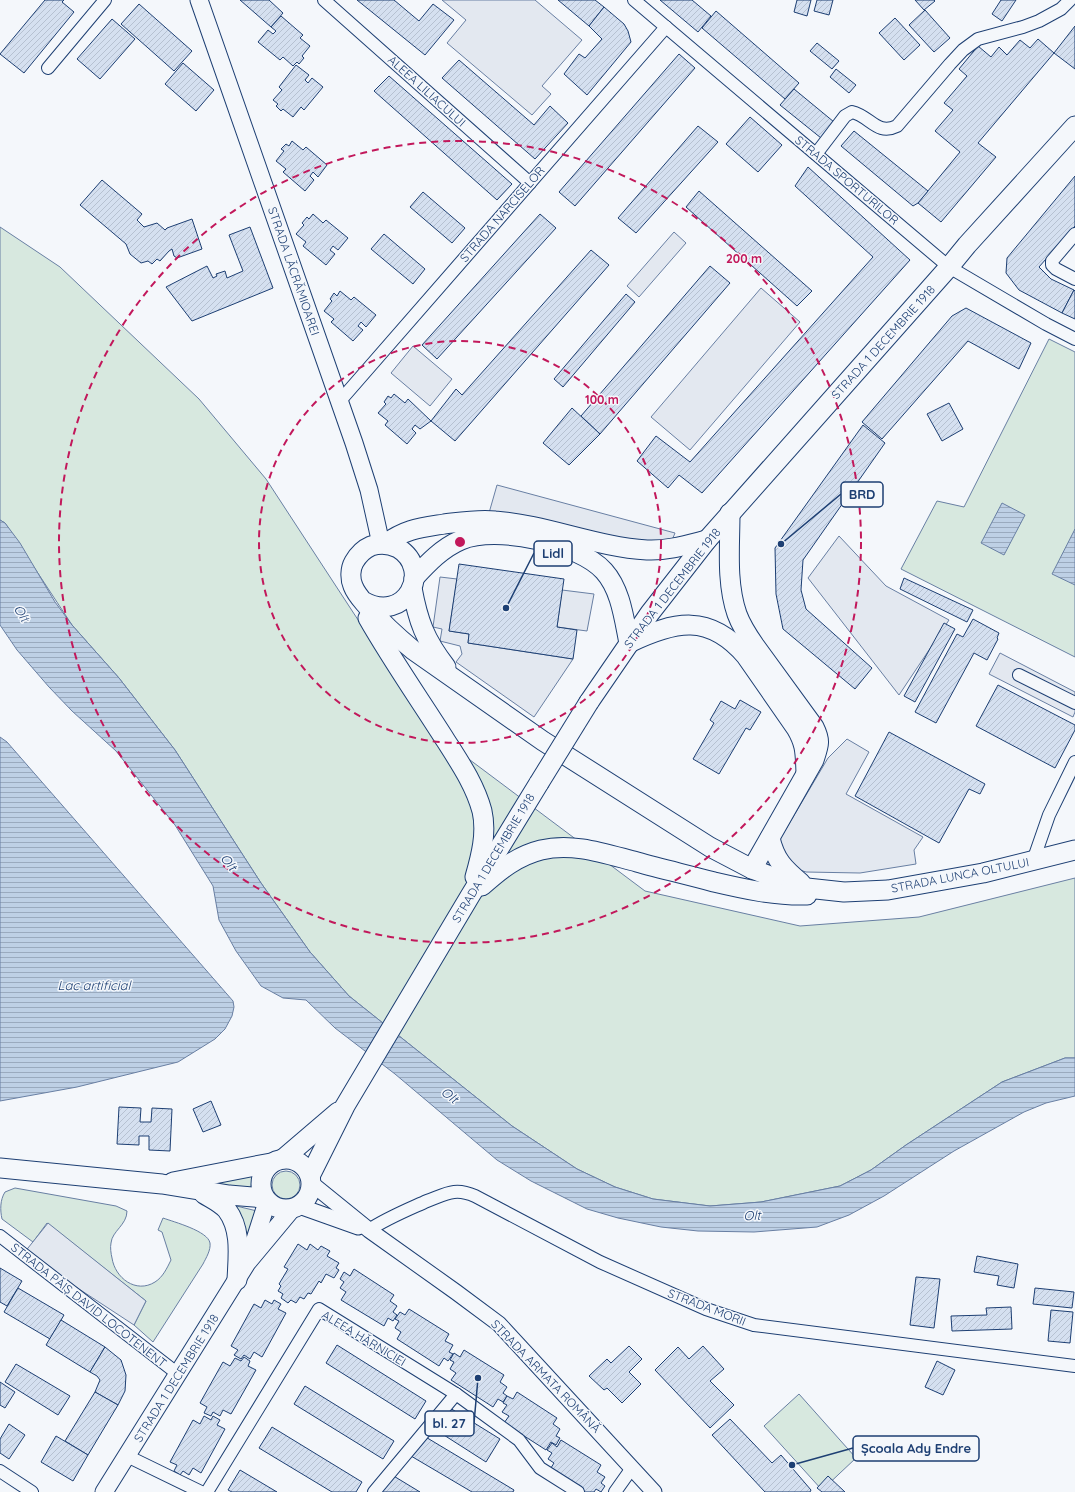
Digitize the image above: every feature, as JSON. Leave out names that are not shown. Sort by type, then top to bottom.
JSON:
[{"type":"main road","name":"STRADA LĂCRĂMIOAREI","points":[[199,0],[369,490],[383,544]]},
{"type":"main road","name":"STRADA 1 DECEMBRIE 1918","points":[[311,1180],[345,1106],[366,1070],[539,783],[589,702],[629,643],[670,587],[730,513],[967,245],[1075,126]]},
{"type":"main road","points":[[730,513],[730,582],[737,615],[745,632],[814,727],[818,736],[819,746],[814,760],[752,869]]},
{"type":"main road","points":[[460,683],[413,650],[384,624],[359,597],[352,585],[351,575],[354,562],[363,550],[372,546],[383,544],[408,530],[484,520],[520,525],[614,545],[648,550],[675,548],[707,540]]},
{"type":"main road","points":[[359,597],[371,605],[381,608],[399,602],[406,596],[413,583],[440,552],[452,544],[470,537],[499,534],[560,546],[586,557],[595,563],[610,579],[616,590],[629,643],[656,631],[692,625],[709,628],[723,634],[737,646],[746,656],[799,733],[805,749],[806,774]]},
{"type":"main road","points":[[383,544],[394,546],[403,551],[409,559],[413,568],[416,612],[424,634],[445,667],[460,683]]},
{"type":"main road","points":[[359,597],[360,605],[376,632],[459,762],[476,794],[482,812],[484,829],[480,857],[470,896]]},
{"type":"main road","name":"STRADA LUNCA OLTULUI","points":[[460,683],[543,741],[710,847],[752,869],[807,888],[844,892],[888,890],[983,873],[1075,850]]},
{"type":"main road","points":[[770,838],[772,848],[778,862],[786,871],[807,888]]},
{"type":"main road","points":[[470,896],[502,868],[521,857],[542,850],[560,848],[598,852],[759,892],[796,896],[844,892]]},
{"type":"main road","name":"STRADA 1 DECEMBRIE 1918","points":[[277,1161],[345,1106]]},
{"type":"main road","points":[[162,1184],[277,1161],[291,1160],[306,1168],[311,1180],[308,1196],[296,1208],[286,1210],[279,1209],[266,1200],[261,1191],[260,1183],[262,1175],[277,1161]]},
{"type":"main road","points":[[0,1168],[162,1184],[197,1191],[266,1200]]},
{"type":"main road","points":[[197,1191],[215,1200],[227,1210],[235,1227],[239,1247],[237,1280]]},
{"type":"main road","name":"STRADA 1 DECEMBRIE 1918","points":[[247,1263],[266,1200]]},
{"type":"main road","name":"STRADA 1 DECEMBRIE 1918","points":[[104,1492],[247,1263],[296,1208]]},
{"type":"street","points":[[48,68],[105,0]]},
{"type":"street","name":"ALEEA LILIACULUI","points":[[324,0],[530,183]]},
{"type":"street","name":"STRADA SPORTURILOR","points":[[634,0],[949,267],[1046,324],[1075,339]]},
{"type":"street","points":[[816,154],[845,116],[852,112],[860,114],[880,128],[889,130],[897,126],[963,50],[978,39],[1039,21],[1060,9],[1070,0]]},
{"type":"street","name":"STRADA NARCISELOR","points":[[339,402],[666,27]]},
{"type":"street","points":[[1075,234],[1052,261],[1052,265],[1056,269],[1075,279]]},
{"type":"street","points":[[1019,675],[1075,703]]},
{"type":"street","points":[[1033,861],[1049,815],[1075,762]]},
{"type":"street","name":"STRADA ARMATA ROMÂNĂ","points":[[311,1180],[369,1230],[498,1324],[654,1492]]},
{"type":"street","name":"STRADA MORII","points":[[369,1230],[406,1210],[442,1195],[454,1192],[464,1192],[475,1196],[600,1262],[706,1309],[754,1325],[1075,1366]]},
{"type":"street","name":"STRADA ARMATA ROMÂNĂ","points":[[296,1208],[369,1230]]},
{"type":"street","name":"STRADA PĂIȘ DAVID LOCOTENENT","points":[[0,1236],[178,1374]]},
{"type":"street","name":"ALEEA HĂRNICIEI","points":[[207,1492],[319,1309],[456,1394],[519,1440],[540,1468],[578,1492]]},
{"type":"street","points":[[374,1492],[456,1394]]},
{"type":"street","points":[[127,1456],[201,1492]]},
{"type":"street","points":[[615,1492],[632,1468]]},
{"type":"street","points":[[0,1470],[32,1492]]},
{"type":"shaded area","points":[[442,0],[535,0],[582,40],[542,86],[551,94],[532,115],[447,43],[466,20]]},
{"type":"shaded area","points":[[0,227],[60,267],[199,399],[266,479],[430,730],[645,891],[800,926],[919,917],[1075,878],[1075,1058],[1065,1058],[1002,1082],[906,1145],[871,1170],[840,1186],[761,1202],[710,1206],[653,1199],[615,1187],[577,1169],[512,1126],[349,996],[310,952],[261,883],[175,750],[119,678],[72,625],[5,523],[0,520]]},
{"type":"shaded area","points":[[674,232],[686,243],[639,297],[627,286]]},
{"type":"shaded area","points":[[761,288],[800,322],[690,450],[651,417]]},
{"type":"shaded area","points":[[1049,339],[1075,352],[1075,657],[901,569],[937,501],[964,507]]},
{"type":"shaded area","points":[[413,346],[452,379],[430,406],[391,373]]},
{"type":"shaded area","points":[[497,485],[675,533],[670,545],[636,547],[489,513]]},
{"type":"shaded area","points":[[839,536],[886,586],[949,620],[899,695],[808,578]]},
{"type":"shaded area","points":[[440,577],[457,579],[449,631],[469,634],[468,643],[573,659],[534,717],[456,662],[462,654],[460,646],[440,641],[442,629],[433,627]]},
{"type":"shaded area","points":[[562,590],[594,594],[587,631],[557,627]]},
{"type":"shaded area","points":[[1000,653],[1075,692],[1075,712],[1073,717],[989,674]]},
{"type":"shaded area","points":[[847,739],[869,752],[846,794],[923,837],[914,850],[916,864],[860,873],[806,872],[791,867],[780,850],[780,839],[828,758]]},
{"type":"shaded area","points":[[286,1171],[296,1175],[300,1185],[296,1195],[286,1199],[276,1195],[272,1185],[276,1175]]},
{"type":"shaded area","points":[[253,1175],[250,1192],[206,1182]]},
{"type":"shaded area","points":[[15,1188],[116,1206],[127,1211],[125,1220],[112,1239],[111,1250],[117,1272],[122,1278],[134,1285],[148,1285],[158,1280],[163,1275],[171,1260],[162,1232],[158,1230],[163,1218],[197,1231],[208,1239],[210,1248],[203,1264],[153,1342],[134,1325],[146,1301],[47,1223],[33,1242],[2,1219],[1,1205],[3,1195],[5,1192]]},
{"type":"shaded area","points":[[228,1204],[257,1211],[246,1237]]},
{"type":"shaded area","points":[[48,1223],[146,1301],[134,1325],[24,1253]]},
{"type":"shaded area","points":[[799,1394],[856,1458],[822,1490],[764,1426]]},
{"type":"water","points":[[1002,503],[1025,515],[1004,555],[981,543]]},
{"type":"water","name":"Olt","points":[[0,520],[5,523],[20,543],[55,602],[72,625],[119,678],[175,750],[261,883],[310,952],[349,996],[512,1126],[577,1169],[615,1187],[653,1199],[710,1206],[761,1202],[840,1186],[871,1170],[906,1145],[1002,1082],[1065,1058],[1075,1058],[1075,1096],[1046,1103],[1024,1112],[954,1151],[884,1196],[849,1215],[817,1227],[754,1232],[698,1231],[661,1227],[618,1218],[587,1209],[531,1181],[497,1160],[395,1074],[335,1028],[306,1000],[283,998],[261,986],[236,951],[219,920],[213,886],[175,825],[116,751],[72,711],[49,687],[17,650],[0,625]]},
{"type":"water","points":[[1075,529],[1075,585],[1052,574]]},
{"type":"water","name":"Lac artificial","points":[[0,737],[7,742],[233,1001],[234,1007],[232,1016],[225,1029],[215,1039],[178,1062],[77,1087],[0,1101]]},
{"type":"building","points":[[45,0],[64,0],[62,2],[74,12],[24,73],[0,54]]},
{"type":"building","points":[[240,0],[269,0],[283,13],[271,27]]},
{"type":"building","points":[[357,0],[394,0],[419,21],[433,4],[454,20],[425,55]]},
{"type":"building","points":[[558,0],[595,0],[604,7],[589,26]]},
{"type":"building","points":[[660,0],[692,0],[711,16],[698,32]]},
{"type":"building","points":[[797,0],[811,0],[807,16],[794,12]]},
{"type":"building","points":[[817,0],[833,0],[829,15],[814,11]]},
{"type":"building","points":[[915,0],[934,0],[935,1],[924,10]]},
{"type":"building","points":[[1001,0],[1016,0],[1002,21],[992,14]]},
{"type":"building","points":[[139,4],[192,51],[174,71],[121,24]]},
{"type":"building","points":[[604,7],[624,24],[631,42],[587,95],[564,74],[579,54],[585,58],[602,39],[589,26]]},
{"type":"building","points":[[925,10],[950,38],[934,52],[909,25]]},
{"type":"building","points":[[716,11],[799,83],[785,99],[702,28]]},
{"type":"building","points":[[281,16],[303,35],[300,38],[310,46],[302,56],[304,58],[299,64],[297,62],[293,66],[283,57],[280,60],[258,42],[268,30],[273,34],[276,31],[271,27]]},
{"type":"building","points":[[895,18],[920,45],[904,60],[879,33]]},
{"type":"building","points":[[112,19],[135,39],[100,79],[77,59]]},
{"type":"building","points":[[1075,26],[1075,69],[1054,53]]},
{"type":"building","points":[[1038,39],[1054,53],[978,143],[996,157],[941,222],[918,203],[960,152],[935,131],[953,110],[944,103],[967,76],[959,69],[978,46],[991,57],[999,47],[1007,55],[1020,40],[1030,48]]},
{"type":"building","points":[[817,43],[839,61],[832,69],[810,51]]},
{"type":"building","points":[[679,54],[695,68],[575,206],[559,192]]},
{"type":"building","points":[[459,60],[534,125],[550,106],[568,123],[535,159],[442,78]]},
{"type":"building","points":[[183,63],[214,90],[196,111],[165,84]]},
{"type":"building","points":[[296,65],[309,75],[305,80],[308,83],[312,78],[323,87],[304,110],[301,107],[293,117],[283,109],[281,111],[276,106],[278,104],[273,100],[282,90],[279,87]]},
{"type":"building","points":[[836,69],[856,85],[849,93],[830,77]]},
{"type":"building","points":[[389,76],[512,184],[497,200],[374,91]]},
{"type":"building","points":[[794,89],[834,122],[821,138],[780,105]]},
{"type":"building","points":[[750,117],[782,145],[758,172],[726,144]]},
{"type":"building","points":[[698,126],[718,142],[636,233],[618,218]]},
{"type":"building","points":[[854,131],[928,191],[918,203],[913,206],[841,146]]},
{"type":"building","points":[[292,141],[303,150],[306,147],[327,165],[318,177],[313,172],[310,176],[314,180],[305,191],[283,172],[286,169],[276,161],[284,151],[281,149],[286,144],[289,146]]},
{"type":"building","points":[[808,167],[910,260],[702,493],[679,475],[668,488],[637,461],[656,436],[690,462],[873,257],[795,186]]},
{"type":"building","points":[[1075,176],[1075,226],[1039,267],[1051,279],[1074,290],[1062,313],[1019,290],[1006,273],[1007,258]]},
{"type":"building","points":[[102,180],[142,214],[137,220],[144,227],[157,223],[165,230],[192,219],[202,249],[177,258],[174,256],[172,249],[160,261],[157,259],[152,264],[148,261],[141,263],[130,254],[126,244],[80,205]]},
{"type":"building","points":[[699,191],[812,291],[797,306],[686,207]]},
{"type":"building","points":[[423,192],[465,228],[452,243],[410,207]]},
{"type":"building","points":[[313,214],[323,223],[326,220],[348,238],[338,250],[333,246],[330,250],[335,254],[326,265],[303,246],[306,242],[296,234],[304,225],[302,223],[307,217],[309,219]]},
{"type":"building","points":[[540,214],[556,228],[437,359],[422,345]]},
{"type":"building","points":[[250,227],[273,288],[192,321],[166,287],[207,266],[213,278],[217,276],[216,274],[225,271],[227,278],[243,271],[229,235]]},
{"type":"building","points":[[384,234],[425,269],[413,284],[371,249]]},
{"type":"building","points":[[591,250],[609,265],[455,441],[431,421],[456,389],[462,395]]},
{"type":"building","points":[[710,266],[730,283],[600,434],[581,416]]},
{"type":"building","points":[[1074,290],[1075,291],[1075,319],[1062,313]]},
{"type":"building","points":[[340,291],[351,300],[354,297],[376,315],[366,327],[361,322],[358,326],[363,330],[353,341],[331,322],[334,319],[324,311],[332,301],[330,299],[334,293],[337,296]]},
{"type":"building","points":[[626,294],[635,302],[563,387],[554,379]]},
{"type":"building","points":[[966,308],[1031,343],[1019,369],[968,341],[882,439],[862,422],[952,316]]},
{"type":"building","points":[[394,394],[405,403],[408,399],[431,421],[420,429],[415,425],[412,429],[416,433],[407,444],[385,425],[388,421],[378,413],[386,404],[384,402],[388,396],[391,398]]},
{"type":"building","points":[[949,403],[963,429],[942,441],[927,414]]},
{"type":"building","points":[[572,408],[600,434],[569,465],[543,443]]},
{"type":"building","points":[[863,425],[885,443],[803,560],[801,590],[806,609],[872,668],[855,689],[783,629],[776,594],[775,548]]},
{"type":"building","points":[[459,564],[564,579],[557,627],[577,630],[573,659],[468,643],[469,634],[449,631]]},
{"type":"building","points":[[904,578],[973,610],[967,622],[900,589]]},
{"type":"building","points":[[973,619],[999,633],[998,639],[987,660],[974,653],[936,723],[915,712],[957,634],[963,637]]},
{"type":"building","points":[[944,623],[955,629],[915,702],[904,696]]},
{"type":"building","points":[[998,685],[1075,725],[1075,730],[1055,768],[976,726]]},
{"type":"building","points":[[740,700],[761,712],[750,730],[746,728],[719,774],[693,759],[714,723],[710,720],[721,701],[735,709]]},
{"type":"building","points":[[889,732],[985,784],[980,794],[969,789],[939,843],[855,796]]},
{"type":"building","points":[[211,1101],[221,1125],[203,1132],[193,1109]]},
{"type":"building","points":[[119,1107],[141,1108],[140,1122],[151,1122],[152,1108],[172,1109],[170,1151],[149,1150],[149,1136],[139,1136],[139,1145],[117,1144]]},
{"type":"building","points":[[298,1244],[307,1250],[310,1244],[318,1250],[321,1246],[330,1251],[327,1256],[339,1263],[336,1268],[339,1270],[334,1278],[326,1274],[321,1283],[319,1281],[311,1294],[308,1293],[304,1299],[300,1297],[296,1303],[291,1300],[288,1303],[281,1298],[283,1294],[278,1291],[281,1286],[279,1284],[288,1269],[284,1267]]},
{"type":"building","points":[[977,1256],[1018,1264],[1014,1288],[997,1285],[999,1276],[974,1272]]},
{"type":"building","points":[[0,1268],[22,1281],[7,1306],[0,1302]]},
{"type":"building","points":[[354,1269],[394,1295],[390,1301],[397,1306],[393,1312],[397,1315],[393,1321],[388,1318],[384,1326],[341,1300],[346,1292],[340,1288],[344,1282],[340,1279],[344,1272],[350,1276]]},
{"type":"building","points":[[916,1277],[940,1279],[934,1328],[910,1325]]},
{"type":"building","points":[[18,1288],[64,1315],[50,1339],[4,1312]]},
{"type":"building","points":[[1035,1288],[1074,1292],[1072,1308],[1033,1304]]},
{"type":"building","points":[[265,1300],[272,1304],[274,1300],[281,1304],[278,1309],[286,1313],[262,1357],[254,1352],[250,1359],[244,1355],[241,1359],[234,1355],[238,1350],[231,1346],[254,1304],[261,1308]]},
{"type":"building","points":[[1011,1307],[1012,1329],[952,1331],[951,1316],[987,1315],[986,1308]]},
{"type":"building","points":[[409,1309],[449,1334],[445,1341],[453,1345],[449,1352],[453,1354],[448,1361],[444,1358],[439,1366],[397,1339],[401,1332],[395,1328],[399,1321],[395,1319],[400,1312],[405,1315]]},
{"type":"building","points":[[1051,1310],[1073,1312],[1070,1343],[1048,1341]]},
{"type":"building","points":[[61,1320],[105,1347],[90,1372],[46,1345]]},
{"type":"building","points":[[337,1345],[426,1401],[415,1419],[326,1363]]},
{"type":"building","points":[[629,1346],[642,1359],[629,1372],[641,1384],[622,1403],[607,1388],[604,1390],[589,1376],[607,1359],[611,1363]]},
{"type":"building","points":[[703,1346],[724,1369],[710,1381],[734,1405],[710,1428],[655,1370],[678,1347],[689,1359]]},
{"type":"building","points":[[105,1347],[121,1360],[126,1375],[125,1391],[118,1405],[95,1392],[100,1380],[97,1376],[90,1372]]},
{"type":"building","points":[[464,1350],[504,1375],[500,1382],[507,1387],[503,1393],[507,1396],[503,1402],[498,1399],[493,1407],[451,1380],[456,1373],[450,1369],[454,1362],[450,1360],[454,1353],[460,1357]]},
{"type":"building","points":[[244,1357],[250,1361],[248,1366],[256,1370],[231,1414],[223,1410],[220,1416],[213,1412],[211,1416],[204,1413],[207,1407],[200,1403],[223,1362],[230,1366],[235,1358],[241,1361]]},
{"type":"building","points":[[937,1361],[955,1370],[943,1395],[925,1387]]},
{"type":"building","points":[[16,1364],[70,1396],[58,1415],[5,1382]]},
{"type":"building","points":[[0,1382],[15,1392],[5,1408],[0,1405]]},
{"type":"building","points":[[305,1386],[394,1441],[383,1459],[294,1404]]},
{"type":"building","points":[[95,1392],[118,1405],[88,1455],[65,1441]]},
{"type":"building","points":[[517,1392],[557,1418],[553,1424],[560,1429],[556,1436],[560,1438],[556,1445],[551,1442],[546,1450],[504,1423],[509,1416],[502,1412],[507,1405],[503,1403],[507,1396],[513,1399]]},
{"type":"building","points":[[450,1408],[500,1439],[486,1462],[436,1430]]},
{"type":"building","points":[[204,1416],[211,1420],[213,1416],[220,1420],[217,1425],[225,1429],[201,1473],[193,1468],[189,1475],[183,1471],[180,1475],[174,1471],[177,1465],[170,1462],[193,1420],[200,1424]]},
{"type":"building","points":[[730,1419],[772,1463],[781,1455],[811,1490],[810,1492],[765,1492],[712,1435]]},
{"type":"building","points":[[9,1424],[25,1435],[9,1459],[0,1453],[0,1439]]},
{"type":"building","points":[[272,1427],[362,1482],[356,1492],[332,1492],[259,1448]]},
{"type":"building","points":[[56,1436],[88,1455],[73,1481],[41,1462]]},
{"type":"building","points":[[424,1436],[514,1490],[513,1492],[472,1492],[411,1456]]},
{"type":"building","points":[[561,1440],[601,1465],[597,1472],[605,1477],[601,1483],[605,1486],[601,1492],[596,1489],[594,1492],[583,1492],[549,1471],[554,1463],[548,1459],[552,1453],[547,1450],[552,1443],[557,1447]]},
{"type":"building","points":[[240,1470],[277,1492],[232,1492],[228,1490]]},
{"type":"building","points":[[392,1475],[420,1492],[381,1492]]},
{"type":"building","points":[[828,1476],[845,1492],[822,1492],[817,1488]]},
{"type":"place","name":"BRD","points":[[781,544]]},
{"type":"place","name":"Lidl","points":[[506,608]]},
{"type":"place","name":"bl. 27","points":[[478,1378]]},
{"type":"place","name":"Școala Ady Endre","points":[[792,1465]]}]
